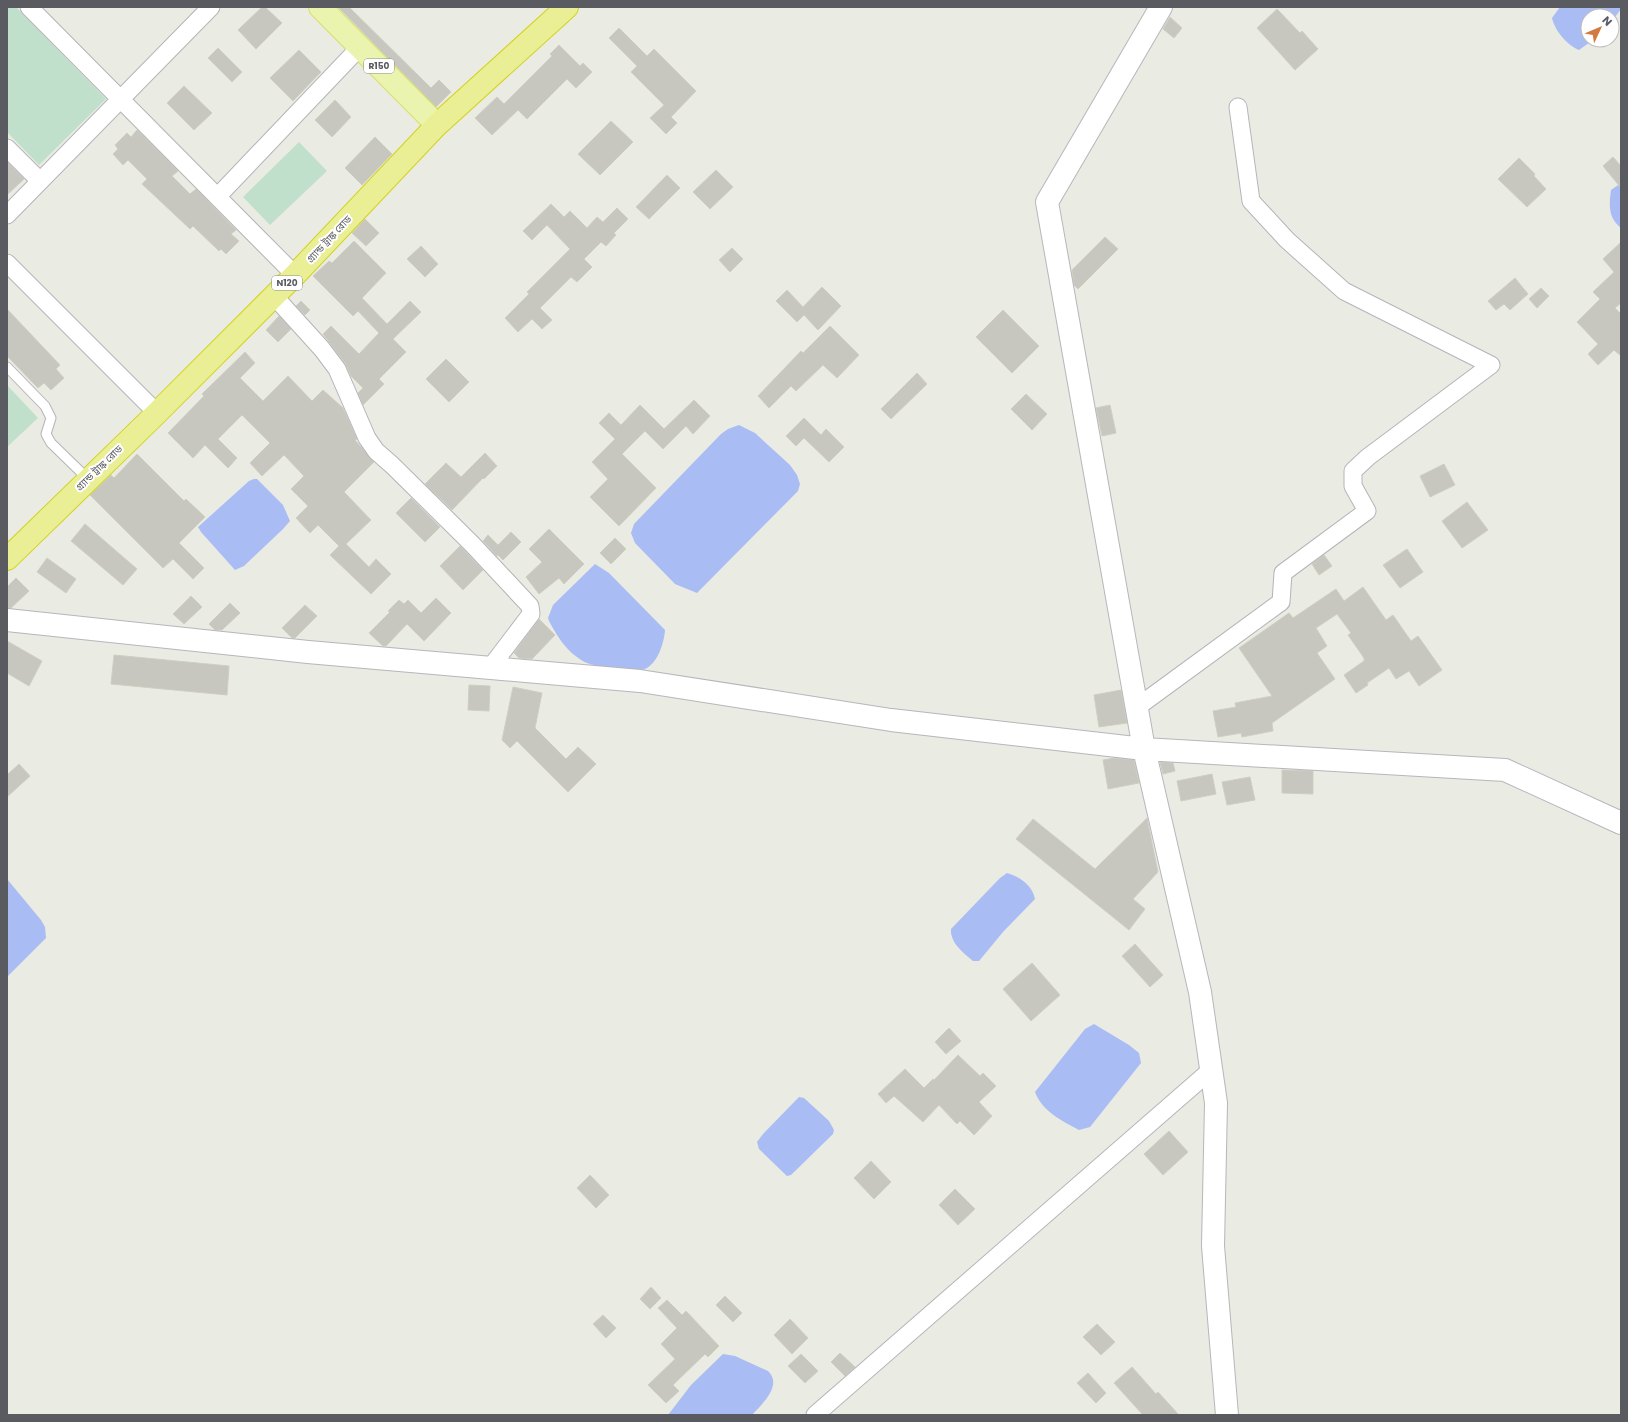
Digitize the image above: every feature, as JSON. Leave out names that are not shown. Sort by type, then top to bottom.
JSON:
[{"type":"highway","name":"গ্র্যান্ড ট্রাঙ্ক রোড","points":[[7,558],[88,478],[157,413],[295,275],[437,125],[567,7]]},
{"type":"main road","name":"R150","points":[[320,7],[437,125]]},
{"type":"street","points":[[29,7],[295,275]]},
{"type":"street","points":[[7,215],[211,7]]},
{"type":"street","points":[[1161,7],[1047,202],[1136,708],[1144,749],[1200,992],[1212,1070],[1216,1102],[1213,1246],[1227,1415]]},
{"type":"street","points":[[218,196],[360,47]]},
{"type":"street","points":[[1136,708],[1281,602],[1283,573],[1367,511],[1353,486],[1353,471],[1368,457],[1491,364],[1344,291],[1287,240],[1251,202],[1238,108]]},
{"type":"street","points":[[7,148],[40,181]]},
{"type":"street","points":[[7,263],[157,413]]},
{"type":"street","points":[[274,296],[322,349],[337,369],[367,438],[376,451],[472,544],[530,606],[531,614],[490,668]]},
{"type":"street","points":[[7,620],[308,652],[640,681],[891,720],[1144,749],[1505,770],[1621,823]]},
{"type":"street","points":[[815,1415],[1212,1070]]},
{"type":"lane","points":[[7,367],[45,406],[51,418],[46,434],[51,443],[88,478]]},
{"type":"green space","points":[[7,7],[16,7],[106,99],[39,165],[7,132]]},
{"type":"green space","points":[[299,142],[327,171],[270,225],[243,197]]},
{"type":"green space","points":[[7,385],[38,418],[7,447]]},
{"type":"water","points":[[1560,7],[1621,7],[1620,10],[1620,8],[1580,8],[1580,48],[1582,48],[1579,50],[1570,45],[1559,33],[1552,18]]},
{"type":"water","points":[[1621,183],[1621,228],[1612,216],[1610,211],[1610,201],[1611,190]]},
{"type":"water","points":[[739,425],[755,433],[790,465],[797,475],[800,484],[798,491],[697,593],[675,584],[635,543],[631,533],[634,524],[721,434],[728,429]]},
{"type":"water","points":[[257,479],[283,505],[290,521],[244,566],[235,570],[198,527],[249,481]]},
{"type":"water","points":[[595,564],[609,573],[665,630],[660,652],[650,666],[645,669],[617,669],[592,665],[585,662],[573,654],[565,646],[549,621],[548,618],[553,605]]},
{"type":"water","points":[[1007,873],[1025,882],[1035,899],[1003,932],[979,961],[973,961],[955,943],[951,934],[951,929],[1000,878]]},
{"type":"water","points":[[7,879],[41,920],[45,927],[46,938],[7,977]]},
{"type":"water","points":[[1094,1024],[1129,1045],[1139,1053],[1141,1063],[1090,1127],[1079,1130],[1053,1115],[1042,1105],[1035,1092],[1085,1029]]},
{"type":"water","points":[[799,1097],[804,1098],[829,1121],[834,1130],[833,1134],[791,1175],[787,1176],[759,1149],[757,1142]]},
{"type":"water","points":[[723,1354],[735,1356],[768,1371],[772,1376],[772,1388],[769,1394],[752,1415],[668,1415],[691,1385]]},
{"type":"building","points":[[262,7],[265,7],[282,23],[256,49],[238,30]]},
{"type":"building","points":[[338,7],[349,7],[431,88],[439,80],[451,92],[436,107]]},
{"type":"building","points":[[1277,9],[1300,33],[1302,31],[1318,49],[1295,70],[1257,28]]},
{"type":"building","points":[[1170,17],[1182,28],[1174,38],[1163,29]]},
{"type":"building","points":[[619,28],[647,56],[654,49],[696,91],[671,117],[677,123],[666,134],[650,118],[664,105],[631,72],[637,66],[609,38]]},
{"type":"building","points":[[559,45],[580,66],[583,63],[592,72],[576,88],[567,79],[527,119],[518,110],[492,135],[475,118],[497,97],[504,104],[552,56],[550,54]]},
{"type":"building","points":[[218,48],[242,72],[232,82],[208,58]]},
{"type":"building","points":[[299,50],[321,72],[293,101],[270,78]]},
{"type":"building","points":[[184,86],[212,113],[194,130],[167,103]]},
{"type":"building","points":[[335,100],[351,117],[332,137],[315,120]]},
{"type":"building","points":[[611,121],[633,142],[600,175],[578,154]]},
{"type":"building","points":[[137,130],[178,171],[172,176],[190,194],[196,189],[236,230],[231,234],[239,241],[226,254],[221,249],[219,251],[193,226],[190,229],[142,184],[147,179],[128,160],[123,165],[113,154],[118,149],[115,145],[127,133],[131,137]]},
{"type":"building","points":[[375,137],[392,154],[362,185],[345,168]]},
{"type":"building","points":[[1613,157],[1621,166],[1621,188],[1603,166]]},
{"type":"building","points":[[1519,158],[1535,174],[1534,176],[1546,189],[1527,207],[1498,179]]},
{"type":"building","points":[[7,162],[24,179],[7,195]]},
{"type":"building","points":[[716,170],[733,187],[710,209],[693,192]]},
{"type":"building","points":[[667,175],[680,188],[649,219],[636,207]]},
{"type":"building","points":[[551,204],[564,217],[570,211],[587,228],[597,217],[603,222],[617,208],[628,219],[614,233],[616,235],[606,246],[601,242],[584,259],[592,267],[577,282],[571,277],[540,308],[552,320],[542,329],[532,319],[518,332],[505,318],[529,294],[527,292],[570,249],[547,225],[532,240],[523,231]]},
{"type":"building","points":[[365,219],[379,233],[366,246],[352,233]]},
{"type":"building","points":[[1105,237],[1118,249],[1078,289],[1074,285],[1072,270]]},
{"type":"building","points":[[354,241],[386,273],[362,298],[387,324],[410,301],[421,312],[393,339],[406,352],[379,379],[384,384],[363,405],[358,393],[363,388],[351,376],[345,363],[323,334],[331,326],[359,354],[379,333],[358,311],[353,316],[313,276],[329,261],[332,263]]},
{"type":"building","points":[[1621,242],[1621,303],[1615,308],[1621,314],[1621,356],[1614,350],[1598,365],[1588,354],[1598,344],[1577,322],[1600,299],[1593,292],[1614,272],[1603,259]]},
{"type":"building","points":[[421,246],[438,264],[425,277],[407,259]]},
{"type":"building","points":[[732,248],[743,259],[730,272],[719,260]]},
{"type":"building","points":[[1515,278],[1528,294],[1510,310],[1504,304],[1496,310],[1488,301]]},
{"type":"building","points":[[822,287],[841,306],[818,330],[804,315],[797,322],[776,301],[787,290],[803,307]]},
{"type":"building","points":[[1541,288],[1549,296],[1537,308],[1529,299]]},
{"type":"building","points":[[301,301],[310,310],[305,315],[296,306]]},
{"type":"building","points":[[7,309],[60,365],[56,369],[64,378],[51,390],[44,383],[38,388],[7,356]]},
{"type":"building","points":[[1003,310],[1039,346],[1012,373],[976,337]]},
{"type":"building","points":[[279,316],[291,329],[278,342],[266,330]]},
{"type":"building","points":[[830,326],[859,355],[837,378],[823,365],[796,391],[791,386],[769,408],[758,396],[801,351],[803,353]]},
{"type":"building","points":[[245,352],[255,363],[240,378],[263,401],[288,376],[312,401],[323,390],[343,408],[357,439],[355,440],[374,462],[344,492],[371,520],[346,544],[369,567],[376,559],[391,574],[371,594],[330,555],[339,546],[318,525],[310,533],[296,518],[308,506],[291,489],[304,476],[284,455],[262,476],[250,463],[270,443],[242,415],[218,439],[237,458],[228,468],[205,445],[193,458],[168,433],[204,396],[202,394]]},
{"type":"building","points":[[446,359],[469,382],[449,402],[426,379]]},
{"type":"building","points":[[917,373],[927,384],[891,419],[881,409]]},
{"type":"building","points":[[1026,394],[1047,414],[1032,430],[1011,409]]},
{"type":"building","points":[[694,400],[710,416],[693,434],[686,426],[663,449],[645,431],[622,454],[656,488],[619,526],[590,497],[608,479],[592,462],[615,439],[599,423],[609,413],[621,425],[640,405],[664,429]]},
{"type":"building","points":[[1110,405],[1116,433],[1102,436],[1096,408]]},
{"type":"building","points":[[804,418],[821,435],[826,429],[844,447],[829,462],[804,438],[796,446],[786,436]]},
{"type":"building","points":[[485,453],[497,466],[484,479],[483,478],[452,510],[425,484],[446,463],[461,477]]},
{"type":"building","points":[[137,454],[184,501],[186,499],[205,517],[179,543],[204,568],[193,579],[173,559],[163,568],[90,495],[111,475],[114,478]]},
{"type":"building","points":[[1444,464],[1455,485],[1430,497],[1420,476]]},
{"type":"building","points":[[411,498],[440,527],[425,542],[396,513]]},
{"type":"building","points":[[1467,502],[1488,530],[1462,548],[1442,521]]},
{"type":"building","points":[[85,524],[137,569],[123,585],[71,541]]},
{"type":"building","points":[[549,529],[584,564],[564,584],[559,578],[539,594],[526,577],[542,562],[529,549]]},
{"type":"building","points":[[511,532],[521,542],[503,560],[498,555],[497,556],[483,541],[488,535],[498,545]]},
{"type":"building","points":[[615,538],[626,549],[611,564],[600,553]]},
{"type":"building","points":[[460,546],[483,570],[463,590],[440,566]]},
{"type":"building","points":[[1407,549],[1423,572],[1400,588],[1383,565]]},
{"type":"building","points":[[1324,555],[1332,566],[1319,575],[1312,564]]},
{"type":"building","points":[[47,558],[76,579],[66,593],[37,572]]},
{"type":"building","points":[[16,578],[29,591],[11,608],[7,608],[7,587]]},
{"type":"building","points":[[1363,587],[1386,620],[1393,615],[1411,641],[1418,636],[1442,670],[1419,686],[1409,671],[1396,679],[1389,668],[1367,683],[1368,685],[1356,693],[1344,675],[1364,661],[1364,658],[1348,635],[1351,633],[1337,614],[1316,628],[1327,646],[1317,653],[1335,679],[1272,723],[1273,731],[1242,737],[1241,733],[1218,737],[1213,711],[1236,707],[1235,703],[1272,696],[1239,648],[1289,613],[1293,618],[1336,589],[1344,601]]},
{"type":"building","points":[[191,596],[202,607],[184,624],[173,614]]},
{"type":"building","points":[[436,598],[451,613],[424,641],[407,624],[386,646],[383,646],[369,633],[390,612],[388,611],[399,600],[404,604],[408,600],[421,613]]},
{"type":"building","points":[[230,603],[240,613],[222,630],[215,630],[209,624]]},
{"type":"building","points":[[305,605],[317,616],[295,638],[292,638],[282,628]]},
{"type":"building","points":[[539,619],[555,635],[532,659],[519,658],[514,653]]},
{"type":"building","points":[[7,641],[42,661],[29,686],[7,673]]},
{"type":"building","points":[[114,655],[229,666],[227,695],[111,684]]},
{"type":"building","points":[[469,685],[490,686],[489,711],[468,710]]},
{"type":"building","points":[[513,687],[542,693],[535,728],[566,759],[578,747],[596,764],[568,792],[517,741],[510,748],[502,740]]},
{"type":"building","points":[[1121,690],[1127,723],[1099,727],[1094,695]]},
{"type":"building","points":[[1114,758],[1134,760],[1139,783],[1108,789],[1103,760]]},
{"type":"building","points":[[1160,762],[1173,763],[1175,771],[1163,774]]},
{"type":"building","points":[[19,764],[30,776],[7,797],[7,775]]},
{"type":"building","points":[[1282,770],[1313,771],[1313,794],[1282,793]]},
{"type":"building","points":[[1212,774],[1216,794],[1181,801],[1177,781]]},
{"type":"building","points":[[1250,777],[1255,800],[1227,805],[1222,782]]},
{"type":"building","points":[[1147,818],[1158,872],[1133,899],[1145,909],[1129,930],[1016,839],[1033,819],[1095,869]]},
{"type":"building","points":[[1135,944],[1163,975],[1150,987],[1122,956]]},
{"type":"building","points":[[1032,963],[1060,995],[1031,1021],[1003,989]]},
{"type":"building","points":[[949,1028],[961,1041],[946,1054],[935,1042]]},
{"type":"building","points":[[958,1055],[980,1076],[983,1073],[996,1086],[979,1102],[992,1116],[974,1135],[960,1121],[957,1124],[939,1105],[923,1122],[894,1096],[886,1103],[878,1094],[905,1069],[924,1088],[933,1079],[934,1080]]},
{"type":"building","points":[[1169,1131],[1188,1152],[1163,1175],[1144,1154]]},
{"type":"building","points":[[871,1161],[891,1182],[874,1199],[854,1178]]},
{"type":"building","points":[[590,1175],[609,1195],[596,1208],[577,1188]]},
{"type":"building","points":[[955,1189],[975,1209],[958,1225],[939,1205]]},
{"type":"building","points":[[651,1287],[661,1298],[650,1309],[640,1299]]},
{"type":"building","points":[[725,1296],[742,1313],[733,1322],[716,1305]]},
{"type":"building","points":[[667,1300],[682,1315],[686,1311],[719,1346],[708,1357],[705,1354],[673,1385],[679,1391],[666,1403],[648,1385],[675,1359],[661,1344],[677,1328],[658,1308]]},
{"type":"building","points":[[603,1315],[616,1328],[606,1338],[593,1324]]},
{"type":"building","points":[[790,1319],[808,1338],[792,1354],[774,1335]]},
{"type":"building","points":[[1097,1324],[1115,1342],[1101,1355],[1083,1337]]},
{"type":"building","points":[[840,1353],[855,1367],[845,1376],[831,1362]]},
{"type":"building","points":[[801,1354],[818,1371],[805,1383],[788,1366]]},
{"type":"building","points":[[1132,1367],[1156,1394],[1158,1392],[1179,1415],[1143,1415],[1114,1383]]},
{"type":"building","points":[[1088,1373],[1106,1393],[1096,1403],[1077,1383]]}]
